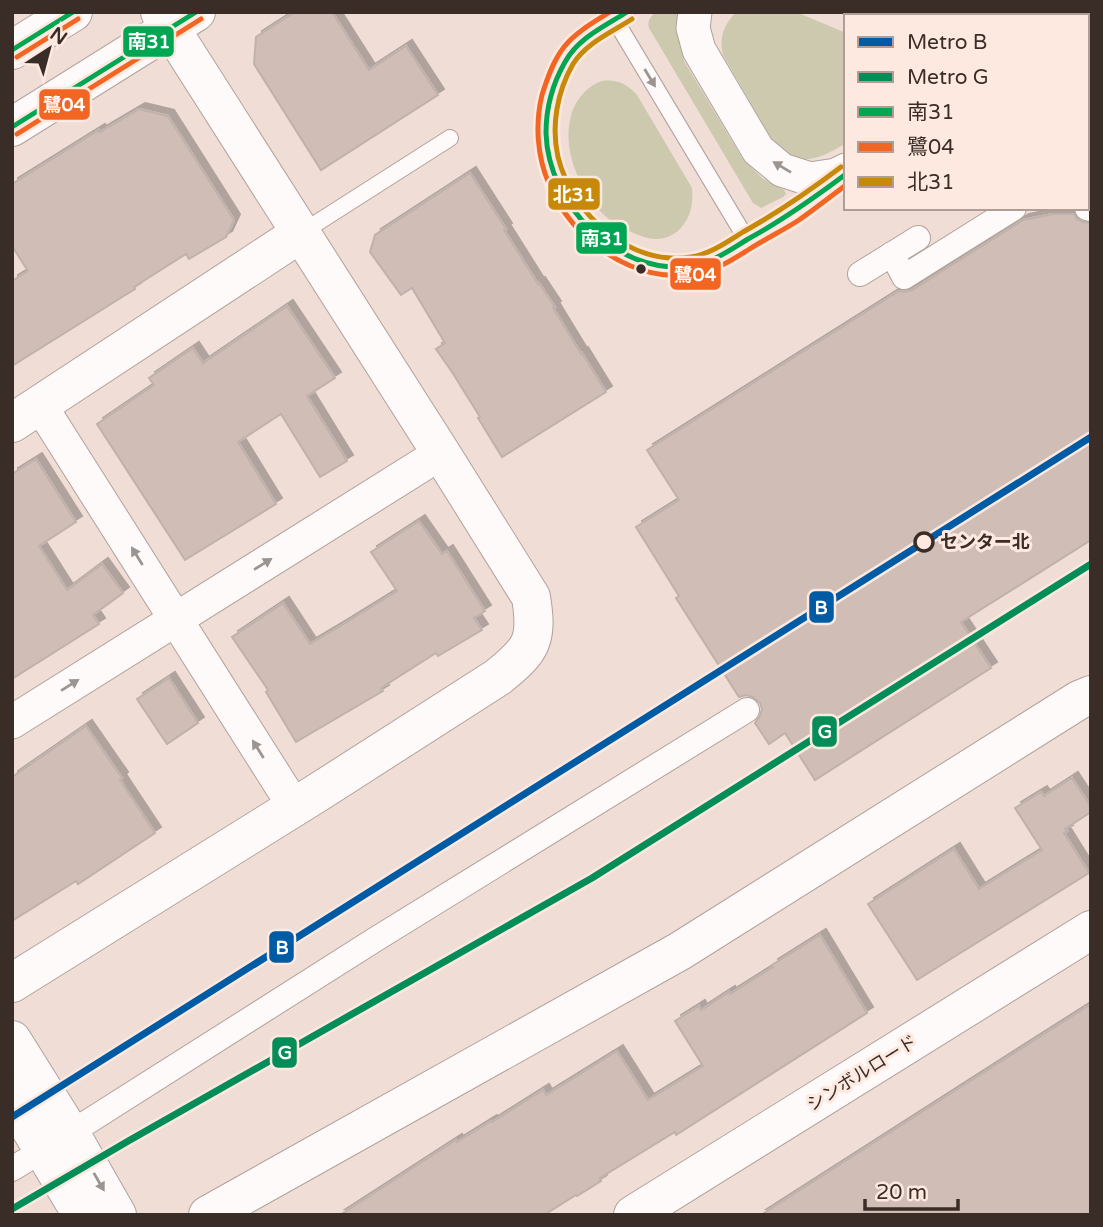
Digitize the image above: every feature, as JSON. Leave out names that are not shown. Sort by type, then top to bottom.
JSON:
[{"type":"street","points":[[12,50],[73,12]]},
{"type":"street","points":[[695,12],[693,28],[699,50],[758,150],[782,170],[810,179],[844,173]]},
{"type":"street","points":[[12,127],[175,18],[301,233],[531,597],[535,622],[530,645],[518,661],[498,677],[12,983]]},
{"type":"street","points":[[891,254],[904,277],[1011,210]]},
{"type":"street","points":[[295,806],[176,618],[26,414],[301,233]]},
{"type":"street","points":[[860,274],[918,237]]},
{"type":"street","points":[[12,722],[441,453]]},
{"type":"street","points":[[208,1215],[680,951],[1079,700],[1091,695]]},
{"type":"street","points":[[86,1123],[376,939],[747,710]]},
{"type":"street","name":"シンボルロード","points":[[632,1215],[1091,930]]},
{"type":"street","points":[[12,1040],[117,1215]]},
{"type":"street","points":[[12,1098],[82,1215]]},
{"type":"lane","points":[[747,240],[621,16],[583,39],[566,59],[556,78],[549,99],[547,142],[557,183],[568,204],[581,222],[615,250],[635,260],[673,267],[692,266],[712,260],[747,240],[797,211],[844,174]]},
{"type":"lane","points":[[301,233],[450,138]]},
{"type":"shaded area","points":[[656,12],[679,12],[679,34],[684,61],[742,158],[762,178],[784,190],[786,194],[783,197],[761,208],[753,203],[649,28],[648,23]]},
{"type":"shaded area","points":[[736,12],[796,12],[844,32],[844,144],[826,154],[807,159],[790,155],[772,140],[723,55],[723,32]]},
{"type":"shaded area","points":[[602,81],[621,83],[637,95],[692,188],[689,216],[680,229],[670,236],[647,238],[614,223],[592,201],[579,178],[570,154],[571,116],[582,94]]},
{"type":"building","points":[[295,12],[332,12],[369,70],[406,46],[438,95],[321,170],[254,64],[256,37]]},
{"type":"building","points":[[139,109],[168,116],[234,220],[226,237],[189,259],[186,254],[12,366],[12,281],[28,271],[12,246],[12,184],[99,130],[100,132]]},
{"type":"building","points":[[470,173],[606,392],[502,457],[436,349],[445,343],[412,288],[401,295],[370,252],[375,235]]},
{"type":"building","points":[[1053,214],[1074,214],[1077,219],[1091,223],[1091,540],[961,622],[991,668],[815,780],[785,733],[769,744],[755,723],[762,709],[760,703],[746,695],[739,697],[676,598],[679,596],[636,527],[679,500],[647,450],[899,291],[912,290],[1023,220]]},
{"type":"building","points":[[287,306],[335,378],[307,396],[347,461],[320,477],[281,414],[238,442],[276,504],[185,560],[97,424],[154,385],[149,378],[193,348],[203,363]]},
{"type":"building","points":[[36,459],[76,522],[39,546],[67,590],[102,564],[123,593],[93,615],[99,624],[12,679],[12,474]]},
{"type":"building","points":[[419,521],[442,554],[447,551],[485,611],[474,618],[482,630],[438,656],[436,653],[381,688],[383,691],[296,742],[266,692],[268,690],[232,637],[283,603],[310,644],[397,591],[371,552]]},
{"type":"building","points":[[169,678],[198,723],[167,744],[137,699]]},
{"type":"building","points":[[86,726],[155,833],[78,884],[76,881],[12,921],[12,777]]},
{"type":"building","points":[[1072,778],[1091,807],[1091,812],[1065,829],[1067,831],[1064,833],[1089,873],[917,980],[868,904],[954,849],[979,889],[1042,850],[1015,808],[1041,792],[1044,796]]},
{"type":"building","points":[[820,935],[867,1013],[676,1135],[675,1132],[600,1178],[601,1181],[577,1196],[544,1215],[340,1215],[456,1140],[457,1142],[492,1122],[543,1090],[546,1095],[617,1051],[648,1100],[703,1066],[675,1021],[699,1006],[701,1010],[729,992],[730,994]]},
{"type":"building","points":[[1091,1004],[1091,1215],[761,1215],[967,1083]]},
{"type":"metro line","name":"B","points":[[12,1117],[1091,437]]},
{"type":"metro line","name":"G","points":[[12,1209],[592,878],[1091,564]]},
{"type":"transit line","name":"南31","points":[[12,50],[73,12]]},
{"type":"transit line","name":"南31","points":[[12,127],[196,12]]},
{"type":"transit line","name":"鷺04","points":[[610,12],[580,32],[560,52],[542,95],[538,117],[540,151],[549,184],[559,204],[589,240],[628,265],[650,272],[673,276],[703,273],[730,261],[793,224],[844,187]]},
{"type":"transit line","name":"南31","points":[[627,12],[593,33],[570,54],[554,87],[546,124],[550,160],[559,186],[573,209],[592,230],[613,247],[637,260],[664,266],[691,266],[706,262],[774,224],[844,175]]},
{"type":"transit line","name":"鷺04","points":[[17,57],[78,19]]},
{"type":"transit line","name":"鷺04","points":[[17,134],[201,19]]},
{"type":"transit line","name":"北31","points":[[632,19],[600,38],[578,57],[563,86],[555,121],[558,157],[565,178],[576,198],[607,232],[646,254],[668,258],[691,257],[718,247],[769,217],[841,167]]},
{"type":"place","name":"センター北","points":[[924,542]]}]
